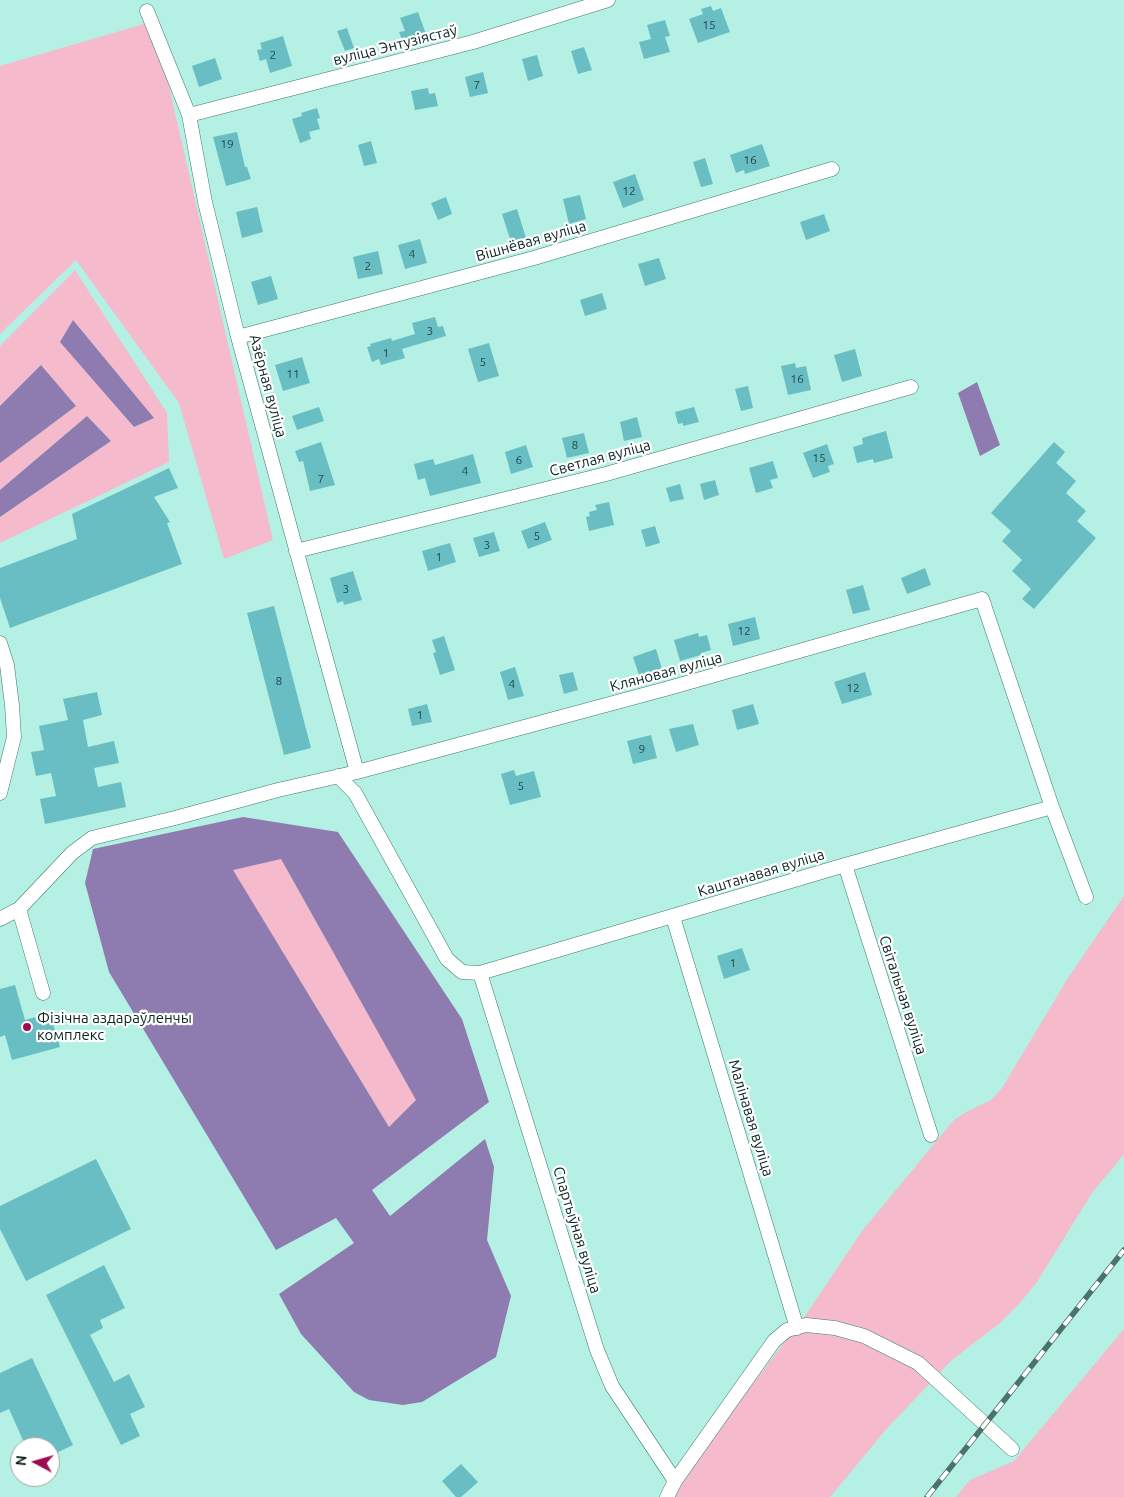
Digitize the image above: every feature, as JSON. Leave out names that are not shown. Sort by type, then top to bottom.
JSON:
[{"type":"street","name":"вуліца Энтузіястаў","points":[[189,115],[473,42],[608,0]]},
{"type":"street","name":"Азёрная вуліца","points":[[146,11],[189,115],[205,202],[238,337],[357,772]]},
{"type":"street","name":"Вішнёвая вуліца","points":[[238,337],[534,258],[832,169]]},
{"type":"street","name":"Светлая вуліца","points":[[296,552],[606,474],[911,387]]},
{"type":"street","name":"Кляновая вуліца","points":[[0,919],[19,909],[72,853],[92,838],[176,818],[278,790],[357,772],[669,688],[982,599],[1052,807]]},
{"type":"street","points":[[0,642],[7,665],[12,705],[0,793]]},
{"type":"street","points":[[338,776],[355,793],[447,959],[462,972],[480,973]]},
{"type":"street","name":"Каштанавая вуліца","points":[[480,973],[845,865],[1052,807]]},
{"type":"street","points":[[1052,807],[1086,897]]},
{"type":"street","name":"Світальная вуліца","points":[[845,865],[931,1135]]},
{"type":"street","points":[[19,909],[43,993]]},
{"type":"street","name":"Малінавая вуліца","points":[[673,917],[797,1328]]},
{"type":"street","name":"Спартыўная вуліца","points":[[480,973],[597,1350],[612,1386],[675,1481]]},
{"type":"street","points":[[667,1497],[675,1481],[774,1342],[787,1330],[806,1325],[835,1328],[864,1336],[918,1362],[1012,1450]]},
{"type":"shaded area","points":[[154,21],[273,540],[224,559],[179,403],[76,260],[0,334],[0,66]]},
{"type":"shaded area","points":[[75,270],[167,413],[169,462],[0,543],[0,517],[111,441],[87,416],[0,490],[0,463],[76,406],[41,365],[0,406],[0,346]],"holes":[[[73,320],[153,417],[134,427],[61,342]]]},
{"type":"shaded area","points":[[73,320],[154,418],[134,427],[60,342]]},
{"type":"shaded area","points":[[41,365],[76,406],[0,463],[0,406]]},
{"type":"shaded area","points":[[977,382],[1000,445],[980,456],[958,393]]},
{"type":"shaded area","points":[[87,416],[111,441],[0,517],[0,490]]},
{"type":"shaded area","points":[[243,817],[338,832],[462,1019],[489,1102],[372,1190],[390,1216],[485,1139],[494,1167],[487,1240],[511,1296],[496,1357],[422,1402],[403,1405],[369,1400],[354,1392],[301,1334],[279,1294],[354,1243],[336,1218],[276,1250],[109,972],[85,883],[93,849]],"holes":[[[281,859],[416,1100],[389,1127],[233,870]]]},
{"type":"shaded area","points":[[281,859],[417,1101],[389,1127],[232,869]]},
{"type":"shaded area","points":[[1124,896],[1124,1154],[1092,1193],[1037,1282],[1000,1323],[952,1360],[889,1426],[830,1497],[672,1497],[694,1461],[807,1313],[862,1231],[954,1120],[991,1100],[1002,1088],[1068,978]]},
{"type":"shaded area","points":[[1124,1329],[1124,1497],[956,1497],[970,1480],[1014,1461]]},
{"type":"building","points":[[711,6],[713,11],[721,8],[730,32],[698,43],[689,19],[703,14],[701,9]]},
{"type":"building","points":[[418,12],[427,37],[404,45],[399,32],[405,31],[400,18]]},
{"type":"building","points":[[665,20],[670,36],[665,37],[670,52],[644,59],[639,42],[651,39],[647,25]]},
{"type":"building","points":[[347,28],[354,48],[345,51],[337,31]]},
{"type":"building","points":[[283,36],[292,66],[270,73],[266,59],[260,61],[257,50],[262,49],[260,43]]},
{"type":"building","points":[[584,47],[592,70],[578,74],[571,51]]},
{"type":"building","points":[[537,55],[543,76],[528,81],[522,59]]},
{"type":"building","points":[[215,58],[222,79],[199,87],[192,66]]},
{"type":"building","points":[[483,72],[488,93],[470,97],[465,77]]},
{"type":"building","points":[[428,88],[429,94],[435,93],[438,106],[415,110],[411,91]]},
{"type":"building","points":[[317,108],[320,118],[317,119],[320,129],[309,132],[311,139],[300,143],[292,119],[302,116],[301,113]]},
{"type":"building","points":[[237,132],[245,167],[247,167],[251,179],[226,186],[213,137]]},
{"type":"building","points":[[371,141],[377,163],[364,166],[358,145]]},
{"type":"building","points":[[762,144],[770,166],[745,174],[744,170],[736,173],[730,155]]},
{"type":"building","points":[[705,158],[713,184],[701,187],[693,162]]},
{"type":"building","points":[[635,174],[644,200],[623,208],[613,182]]},
{"type":"building","points":[[580,195],[586,219],[569,224],[563,199]]},
{"type":"building","points":[[446,197],[452,214],[438,220],[431,203]]},
{"type":"building","points":[[257,207],[263,232],[242,238],[236,212]]},
{"type":"building","points":[[517,209],[526,238],[511,242],[502,214]]},
{"type":"building","points":[[824,214],[830,231],[806,240],[800,222]]},
{"type":"building","points":[[420,239],[427,263],[405,269],[398,245]]},
{"type":"building","points":[[378,251],[383,274],[358,279],[353,257]]},
{"type":"building","points":[[659,258],[666,279],[645,286],[638,264]]},
{"type":"building","points":[[271,276],[278,299],[258,305],[251,282]]},
{"type":"building","points":[[602,293],[607,309],[585,316],[580,300]]},
{"type":"building","points":[[435,317],[438,327],[443,326],[446,336],[402,349],[405,358],[381,365],[379,359],[372,362],[367,347],[371,346],[370,344],[391,338],[392,341],[415,334],[412,323]]},
{"type":"building","points":[[489,343],[499,376],[478,382],[468,349]]},
{"type":"building","points":[[855,349],[862,376],[842,382],[834,355]]},
{"type":"building","points":[[302,357],[310,383],[283,391],[275,365]]},
{"type":"building","points":[[795,363],[796,368],[806,366],[811,390],[788,395],[781,366]]},
{"type":"building","points":[[748,386],[753,408],[741,411],[735,389]]},
{"type":"building","points":[[319,407],[324,421],[297,430],[292,416]]},
{"type":"building","points":[[694,407],[699,422],[683,426],[683,423],[678,424],[675,412]]},
{"type":"building","points":[[637,417],[642,437],[624,441],[620,422]]},
{"type":"building","points":[[886,431],[893,458],[874,463],[873,459],[857,463],[853,447],[863,444],[862,438]]},
{"type":"building","points":[[584,433],[589,453],[567,458],[562,438]]},
{"type":"building","points":[[321,442],[335,485],[310,491],[303,461],[299,462],[295,451]]},
{"type":"building","points":[[1054,442],[1065,452],[1056,463],[1076,481],[1066,493],[1086,511],[1077,521],[1096,538],[1034,609],[1022,599],[1031,589],[1012,571],[1022,560],[1002,541],[1011,531],[991,513]]},
{"type":"building","points":[[827,444],[834,464],[828,466],[830,472],[813,478],[803,453]]},
{"type":"building","points":[[526,445],[533,467],[511,474],[505,452]]},
{"type":"building","points":[[473,454],[481,483],[430,496],[425,478],[418,480],[414,464],[433,459],[435,465]]},
{"type":"building","points":[[773,461],[778,478],[770,480],[773,488],[756,493],[749,468]]},
{"type":"building","points":[[169,468],[178,488],[154,497],[170,522],[167,523],[182,564],[10,628],[0,598],[0,568],[77,539],[72,514]]},
{"type":"building","points":[[715,480],[719,495],[704,500],[700,484]]},
{"type":"building","points":[[680,484],[684,499],[670,502],[666,488]]},
{"type":"building","points":[[609,502],[614,525],[589,531],[586,517],[590,516],[589,512],[597,510],[595,505]]},
{"type":"building","points":[[545,522],[552,540],[528,549],[521,531]]},
{"type":"building","points":[[655,526],[660,543],[646,547],[641,530]]},
{"type":"building","points":[[494,532],[500,551],[479,557],[473,538]]},
{"type":"building","points":[[450,543],[456,562],[428,571],[422,551]]},
{"type":"building","points":[[925,568],[931,585],[907,594],[901,578]]},
{"type":"building","points":[[353,571],[362,600],[344,605],[343,601],[337,603],[330,578]]},
{"type":"building","points":[[863,585],[870,610],[853,614],[846,590]]},
{"type":"building","points":[[274,606],[311,748],[284,755],[247,613]]},
{"type":"building","points":[[755,617],[760,639],[733,646],[728,624]]},
{"type":"building","points":[[698,633],[699,637],[707,635],[711,650],[680,661],[674,640]]},
{"type":"building","points":[[444,636],[455,670],[440,675],[433,653],[436,652],[432,640]]},
{"type":"building","points":[[656,649],[662,669],[639,675],[633,657]]},
{"type":"building","points":[[515,667],[524,696],[508,700],[500,672]]},
{"type":"building","points":[[573,672],[578,690],[564,694],[559,675]]},
{"type":"building","points":[[865,672],[872,695],[842,704],[834,682]]},
{"type":"building","points":[[97,692],[102,715],[83,720],[88,747],[114,741],[119,763],[94,768],[98,787],[121,782],[126,807],[45,824],[40,799],[56,796],[51,773],[36,776],[31,752],[44,750],[39,726],[68,720],[63,699]]},
{"type":"building","points":[[427,704],[432,722],[412,726],[408,709]]},
{"type":"building","points":[[753,704],[759,724],[737,730],[732,710]]},
{"type":"building","points":[[693,724],[699,745],[676,752],[669,729]]},
{"type":"building","points":[[651,735],[657,758],[633,764],[627,741]]},
{"type":"building","points":[[514,770],[516,776],[534,771],[541,797],[510,805],[501,774]]},
{"type":"building","points":[[742,948],[750,970],[724,979],[717,956]]},
{"type":"building","name":"Фізічна аздараўленчы комплекс","points":[[15,985],[25,1020],[50,1013],[60,1047],[12,1060],[5,1035],[0,1037],[0,989]]},
{"type":"building","points":[[96,1159],[131,1229],[26,1281],[0,1229],[0,1206]]},
{"type":"building","points":[[104,1265],[125,1308],[100,1320],[103,1328],[90,1335],[114,1382],[129,1374],[145,1407],[130,1414],[140,1436],[121,1445],[46,1295]]},
{"type":"building","points":[[32,1358],[73,1445],[60,1451],[60,1437],[22,1437],[9,1409],[0,1413],[0,1373]]},
{"type":"building","points":[[461,1464],[478,1482],[461,1497],[456,1497],[442,1481]]},
{"type":"railway","points":[[927,1497],[1124,1250]]},
{"type":"place","name":"Фізічна аздараўленчы комплекс","points":[[27,1027]]}]
